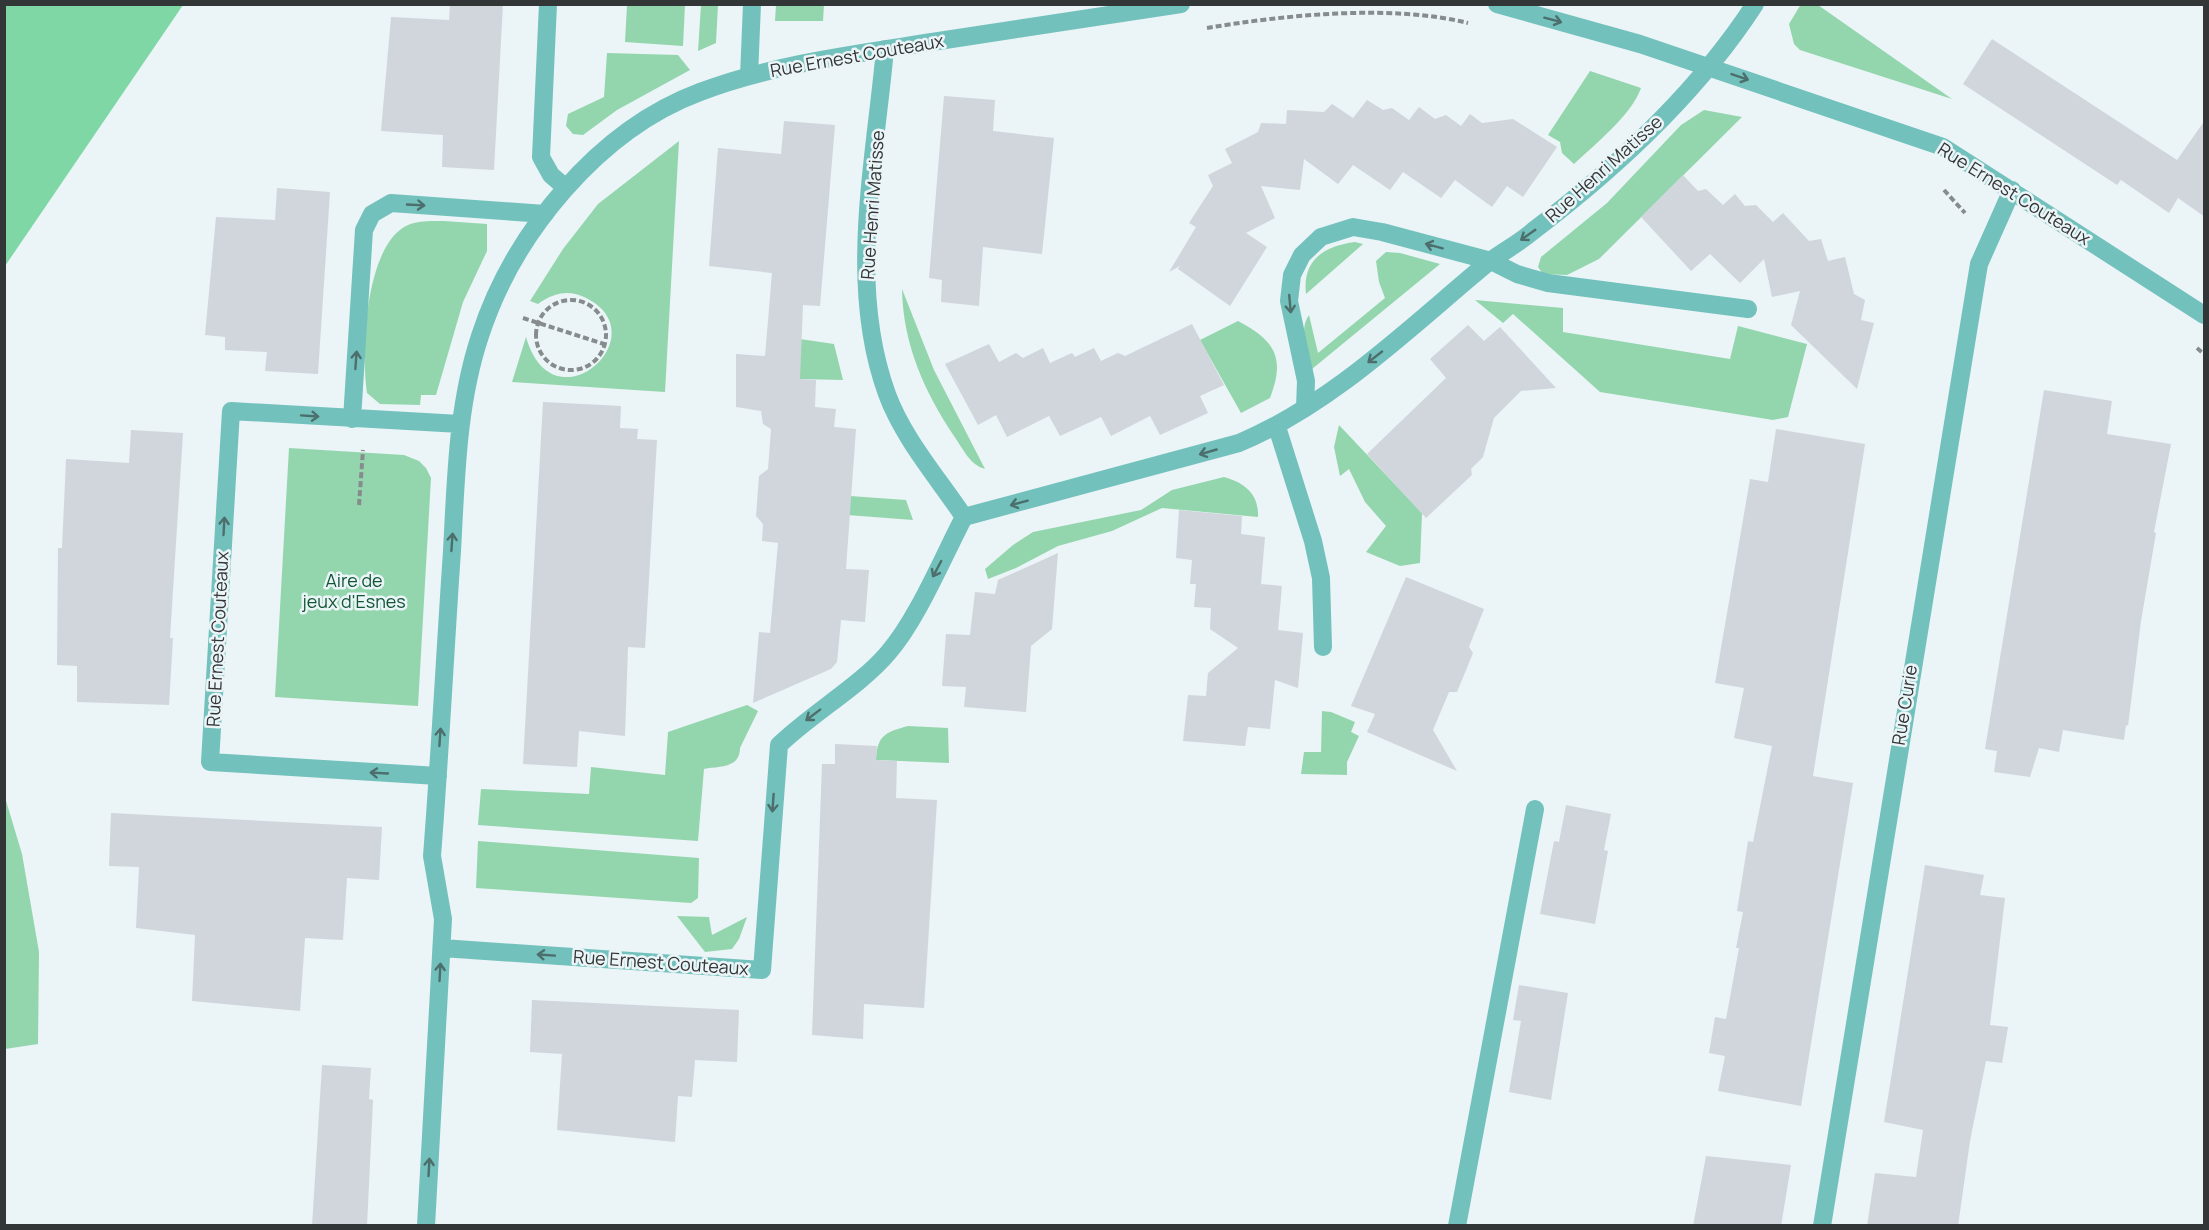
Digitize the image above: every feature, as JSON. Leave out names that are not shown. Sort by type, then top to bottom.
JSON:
[{"type":"street","points":[[548,4],[541,157],[551,175],[564,188]]},
{"type":"street","points":[[748,76],[752,4]]},
{"type":"street","name":"Rue Ernest Couteaux","points":[[426,1226],[443,919],[432,856],[460,424],[479,338],[492,304],[526,240],[564,188],[629,130],[697,93],[748,76],[885,49],[1181,4]]},
{"type":"street","name":"Rue Ernest Couteaux","points":[[1497,4],[1640,44],[1943,147],[2205,315]]},
{"type":"street","points":[[1708,66],[1755,4]]},
{"type":"street","name":"Rue Henri Matisse","points":[[885,49],[869,213],[866,277],[878,366],[887,395],[903,428],[964,517],[1239,443],[1277,427],[1374,358],[1491,261],[1532,233],[1571,201],[1656,124],[1708,66]]},
{"type":"street","name":"Rue Curie","points":[[1822,1226],[1979,264],[2012,190]]},
{"type":"street","points":[[352,418],[364,230],[372,214],[391,203],[545,214]]},
{"type":"street","points":[[1305,408],[1306,381],[1288,301],[1292,275],[1302,255],[1321,237],[1353,227],[1491,261],[1517,274],[1548,283],[1748,309]]},
{"type":"street","name":"Rue Ernest Couteaux","points":[[438,776],[210,762],[231,411],[460,424]]},
{"type":"street","points":[[1277,427],[1313,541],[1321,578],[1323,647]]},
{"type":"street","name":"Rue Ernest Couteaux","points":[[442,948],[762,970],[779,745],[797,727],[887,654],[902,633],[964,517]]},
{"type":"street","points":[[1456,1226],[1535,809]]},
{"type":"path","points":[[1203,28],[1257,19],[1324,14],[1414,16],[1471,24]]},
{"type":"path","points":[[1942,187],[1965,213],[1994,229]]},
{"type":"path","points":[[568,300],[584,302],[602,320],[606,336],[597,358],[586,366],[572,369],[558,367],[546,359],[538,347],[537,324],[552,306],[568,300]]},
{"type":"path","points":[[537,324],[604,344]]},
{"type":"path","points":[[2195,347],[2205,354]]},
{"type":"green space","points":[[1801,4],[1818,5],[1952,99],[1800,50],[1794,44],[1789,24]]},
{"type":"green space","points":[[4,5],[183,5],[5,266]]},
{"type":"green space","points":[[627,5],[685,5],[683,46],[625,42]]},
{"type":"green space","points":[[701,5],[718,5],[716,43],[698,51]]},
{"type":"green space","points":[[776,5],[824,5],[823,21],[775,21]]},
{"type":"green space","points":[[607,53],[678,55],[690,70],[617,110],[583,135],[573,134],[566,126],[568,114],[604,97]]},
{"type":"green space","points":[[1590,71],[1641,88],[1621,119],[1574,164],[1562,153],[1560,142],[1548,135]]},
{"type":"green space","points":[[1704,110],[1742,117],[1599,259],[1567,275],[1543,274],[1538,267],[1541,257],[1607,203],[1681,125]]},
{"type":"green space","points":[[679,141],[665,392],[512,382],[526,337],[539,364],[557,376],[577,376],[594,366],[607,351],[612,332],[605,313],[584,297],[566,293],[554,295],[538,304],[530,301],[563,249],[598,204]]},
{"type":"green space","points":[[419,222],[487,224],[487,251],[463,302],[436,395],[421,395],[420,405],[380,404],[367,393],[365,353],[369,304],[381,257],[391,239],[404,227]]},
{"type":"green space","points":[[1355,242],[1363,244],[1306,294],[1308,272],[1317,257],[1334,247]]},
{"type":"green space","points":[[1386,252],[1400,253],[1440,264],[1312,369],[1304,334],[1309,315],[1318,353],[1385,298],[1379,282],[1376,261]]},
{"type":"green space","points":[[902,289],[934,370],[985,469],[975,464],[964,451],[933,402],[911,348],[906,329]]},
{"type":"green space","points":[[1475,300],[1563,308],[1563,332],[1730,359],[1738,326],[1807,344],[1788,417],[1773,420],[1600,392],[1513,314],[1503,323]]},
{"type":"green space","points":[[1238,321],[1268,343],[1274,351],[1277,371],[1270,398],[1241,413],[1200,340]]},
{"type":"green space","points":[[800,339],[834,344],[843,380],[800,379]]},
{"type":"green space","points":[[1339,425],[1422,513],[1420,563],[1400,566],[1366,552],[1386,526],[1365,502],[1349,469],[1340,476],[1334,447]]},
{"type":"green space","name":"Aire de jeux d'Esnes","points":[[289,448],[404,455],[419,461],[431,478],[418,706],[275,697]]},
{"type":"green space","points":[[1224,477],[1244,486],[1249,491],[1256,502],[1258,517],[1162,508],[1112,531],[1058,546],[1016,568],[988,579],[985,569],[1013,545],[1033,532],[1141,510],[1172,490]]},
{"type":"green space","points":[[836,495],[906,500],[913,520],[834,514]]},
{"type":"green space","points":[[747,705],[758,711],[736,760],[727,765],[704,769],[698,841],[478,825],[481,789],[589,794],[591,767],[665,775],[668,732]]},
{"type":"green space","points":[[1322,711],[1331,712],[1355,722],[1351,732],[1359,736],[1347,762],[1347,775],[1301,774],[1304,752],[1321,752]]},
{"type":"green space","points":[[908,726],[948,728],[949,763],[876,760],[878,745],[884,736]]},
{"type":"green space","points":[[4,794],[22,854],[39,952],[38,1044],[5,1049]]},
{"type":"green space","points":[[478,841],[699,858],[698,898],[691,903],[476,888]]},
{"type":"green space","points":[[677,916],[709,917],[712,935],[747,917],[739,939],[732,949],[705,952]]},
{"type":"building","points":[[450,4],[503,4],[494,170],[442,167],[443,135],[381,131],[391,17],[449,20]]},
{"type":"building","points":[[1992,39],[2177,160],[2205,120],[2205,217],[2178,198],[2169,213],[2121,180],[2117,185],[1963,84]]},
{"type":"building","points":[[944,96],[995,100],[993,131],[1054,138],[1042,254],[983,247],[979,306],[941,302],[942,280],[929,278]]},
{"type":"building","points":[[1367,100],[1383,110],[1392,108],[1409,120],[1419,107],[1435,119],[1446,115],[1461,126],[1470,114],[1482,123],[1513,119],[1557,147],[1523,197],[1507,186],[1492,207],[1455,180],[1441,198],[1403,172],[1390,190],[1353,165],[1338,184],[1304,159],[1300,190],[1261,186],[1275,218],[1246,233],[1267,247],[1230,306],[1178,269],[1180,266],[1169,272],[1196,227],[1189,223],[1213,186],[1208,175],[1232,163],[1225,149],[1258,132],[1261,123],[1286,124],[1287,110],[1324,112],[1332,104],[1353,118]]},
{"type":"building","points":[[784,121],[835,125],[820,306],[803,305],[800,379],[816,380],[815,407],[836,409],[834,427],[856,429],[846,569],[869,570],[865,622],[841,620],[837,662],[831,669],[753,703],[759,632],[770,633],[778,543],[762,541],[763,524],[756,516],[759,476],[768,469],[771,429],[763,424],[761,411],[736,407],[736,354],[765,356],[772,273],[709,266],[718,148],[781,154]]},
{"type":"building","points":[[1683,175],[1698,191],[1706,189],[1723,205],[1735,194],[1745,206],[1756,205],[1773,222],[1783,213],[1809,241],[1821,239],[1828,261],[1845,257],[1854,294],[1865,300],[1861,320],[1874,323],[1857,389],[1791,325],[1800,291],[1772,297],[1764,259],[1740,283],[1710,254],[1691,271],[1641,217]]},
{"type":"building","points":[[277,188],[330,192],[318,374],[265,371],[267,352],[225,350],[225,337],[205,335],[216,217],[275,220]]},
{"type":"building","points":[[1192,324],[1224,385],[1200,396],[1208,413],[1160,435],[1150,416],[1111,436],[1101,417],[1060,436],[1049,416],[1007,437],[996,415],[978,425],[945,364],[989,344],[999,362],[1016,353],[1023,358],[1043,348],[1050,363],[1072,353],[1075,357],[1094,348],[1101,361],[1118,353],[1125,356]]},
{"type":"building","points":[[1468,325],[1484,341],[1500,327],[1556,388],[1521,391],[1494,418],[1483,457],[1471,469],[1472,475],[1426,518],[1367,454],[1446,378],[1430,359]]},
{"type":"building","points":[[2044,390],[2112,401],[2107,434],[2171,444],[2154,532],[2156,533],[2141,621],[2128,726],[2126,725],[2124,740],[2063,730],[2059,752],[2039,748],[2030,777],[1994,772],[1997,751],[1985,749]]},
{"type":"building","points":[[543,402],[621,406],[620,428],[638,429],[637,439],[657,440],[645,648],[628,647],[625,736],[579,731],[577,767],[523,764]]},
{"type":"building","points":[[1776,429],[1865,444],[1813,776],[1853,783],[1801,1106],[1718,1091],[1725,1056],[1709,1053],[1715,1017],[1726,1019],[1739,948],[1736,948],[1743,912],[1737,911],[1748,841],[1753,842],[1772,746],[1734,738],[1744,688],[1715,683],[1750,479],[1768,482]]},
{"type":"building","points":[[131,430],[183,433],[170,638],[173,638],[169,705],[77,702],[77,666],[57,665],[58,548],[62,548],[66,459],[129,463]]},
{"type":"building","points":[[1179,510],[1242,516],[1241,534],[1265,537],[1261,584],[1282,586],[1278,630],[1303,633],[1298,688],[1275,680],[1270,729],[1248,727],[1245,746],[1183,741],[1188,695],[1206,696],[1208,673],[1238,648],[1210,629],[1211,608],[1194,607],[1196,584],[1190,584],[1192,560],[1176,558]]},
{"type":"building","points":[[1058,553],[1052,629],[1031,646],[1026,712],[964,707],[966,687],[942,686],[946,634],[970,635],[975,592],[995,594],[998,580]]},
{"type":"building","points":[[1406,577],[1484,609],[1469,647],[1473,653],[1457,692],[1449,692],[1433,730],[1457,771],[1367,732],[1375,714],[1351,706]]},
{"type":"building","points":[[835,744],[877,746],[876,760],[897,761],[896,798],[937,800],[924,1008],[864,1004],[863,1039],[812,1035],[822,764],[835,764]]},
{"type":"building","points":[[1566,805],[1611,814],[1604,850],[1608,851],[1595,924],[1540,914],[1554,841],[1559,842]]},
{"type":"building","points":[[111,813],[382,827],[379,880],[347,878],[343,940],[305,938],[300,1011],[192,1001],[195,935],[136,928],[139,867],[109,866]]},
{"type":"building","points":[[1925,865],[1984,875],[1980,895],[2005,898],[1990,1025],[2008,1027],[2002,1063],[1986,1061],[1970,1141],[1958,1226],[1867,1226],[1875,1173],[1916,1177],[1923,1130],[1884,1122]]},
{"type":"building","points":[[1519,985],[1568,993],[1551,1100],[1509,1092],[1521,1021],[1513,1020]]},
{"type":"building","points":[[532,1000],[739,1010],[737,1062],[695,1060],[692,1097],[678,1096],[675,1142],[557,1130],[562,1054],[530,1052]]},
{"type":"building","points":[[322,1065],[371,1068],[369,1099],[373,1100],[367,1226],[312,1226]]},
{"type":"building","points":[[1706,1156],[1791,1165],[1781,1226],[1693,1226]]}]
